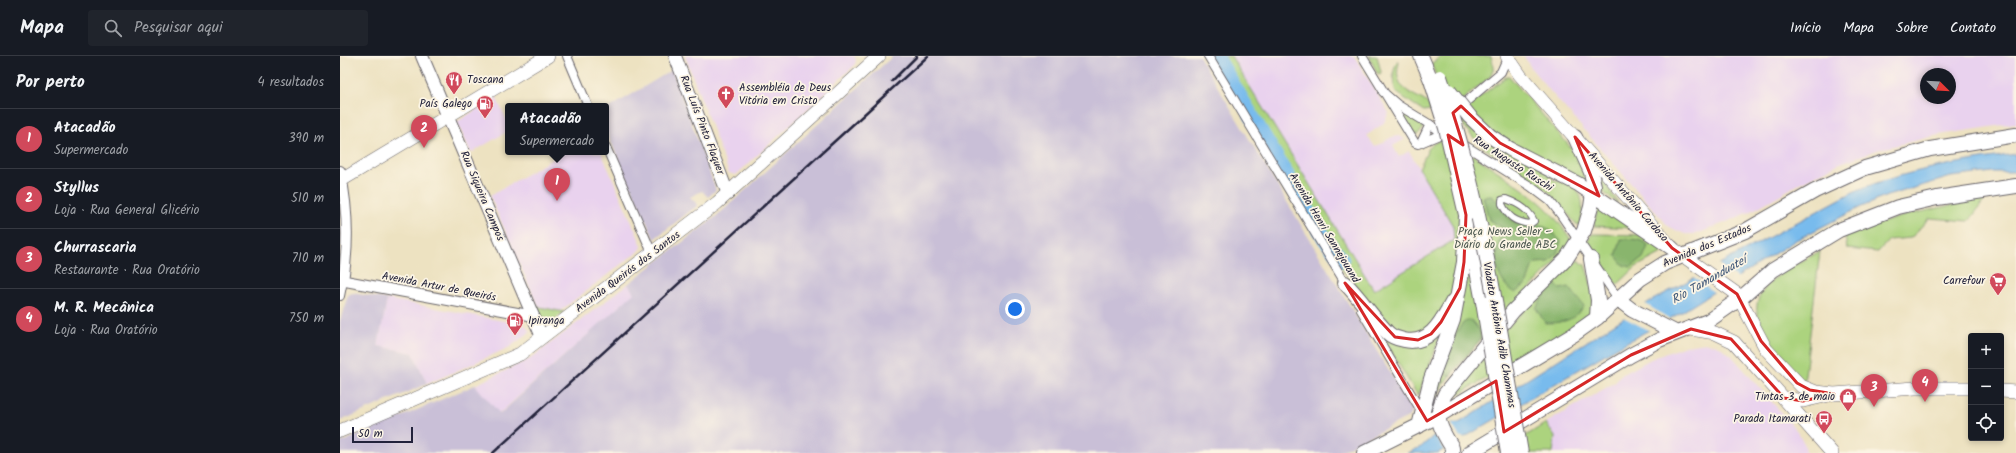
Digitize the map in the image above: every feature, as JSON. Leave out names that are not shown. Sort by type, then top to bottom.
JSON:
[{"type":"highway","name":"Viaduto Antônio Adib Chammas","points":[[1421,56],[1446,128],[1466,215],[1483,302],[1508,453]]},
{"type":"highway","name":"Viaduto Antônio Adib Chammas","points":[[1432,56],[1456,124],[1475,200],[1520,453]]},
{"type":"highway","points":[[1440,77],[1462,108],[1490,136],[1510,150],[1563,175],[1594,193],[1677,252]]},
{"type":"highway","name":"Avenida dos Estados","points":[[1364,453],[1429,420],[1573,335],[1598,318],[1652,271],[1665,263],[1677,252],[1745,231],[1816,190],[1865,168],[1930,149],[2016,135]]},
{"type":"highway","points":[[1429,420],[1448,388],[1513,312],[1566,259],[1579,240],[1588,219],[1594,193],[1593,180],[1575,137]]},
{"type":"highway","points":[[1470,453],[1611,366],[1659,340],[1691,329],[1708,321],[1741,298],[1762,278],[1782,264],[1839,230],[1898,207],[1937,198],[2016,186]]},
{"type":"highway","points":[[1452,450],[1429,420],[1431,379],[1448,337],[1460,288],[1464,262],[1466,215]]},
{"type":"highway","points":[[1591,258],[1598,300],[1598,318]]},
{"type":"highway","points":[[1345,283],[1388,333],[1408,341],[1424,338],[1442,322],[1460,288]]},
{"type":"highway","points":[[1618,300],[1632,310],[1677,333]]},
{"type":"main road","name":"Rua Siqueira Campos","points":[[422,56],[542,337]]},
{"type":"main road","points":[[341,177],[448,116],[548,56]]},
{"type":"main road","name":"Rua Luís Pinto Flaquer","points":[[675,56],[728,194]]},
{"type":"main road","name":"Avenida Antônio Cardoso","points":[[1508,57],[1520,75],[1677,252],[1699,265],[1741,298],[1761,341],[1797,383],[1810,390],[1834,394]]},
{"type":"main road","name":"Avenida Queirós dos Santos","points":[[340,431],[515,357],[728,194],[871,59]]},
{"type":"main road","points":[[1691,329],[1715,333],[1731,339],[1744,350],[1832,453]]},
{"type":"main road","points":[[1784,398],[1795,401],[1809,401],[1834,394],[1901,389],[1968,388]]},
{"type":"main road","points":[[2004,391],[2016,392]]},
{"type":"main road","points":[[1817,436],[1817,453]]},
{"type":"street","points":[[567,56],[587,103]]},
{"type":"street","name":"Avenida Henri Sannejouand","points":[[1208,56],[1429,420]]},
{"type":"street","name":"Rua Augusto Ruschi","points":[[1362,56],[1415,143],[1421,143]]},
{"type":"street","points":[[1421,143],[1430,124],[1448,117],[1496,78],[1501,72],[1508,57]]},
{"type":"street","name":"Rua Augusto Ruschi","points":[[1383,92],[1398,105],[1482,156],[1545,197],[1561,214],[1618,300]]},
{"type":"street","points":[[1448,117],[1462,136],[1482,156]]},
{"type":"street","points":[[1421,143],[1444,133]]},
{"type":"street","points":[[609,154],[652,253]]},
{"type":"street","points":[[340,296],[348,234],[341,177]]},
{"type":"street","points":[[1502,200],[1510,200],[1523,208],[1531,214],[1534,221],[1530,224],[1519,222],[1511,218],[1502,204],[1502,200]]},
{"type":"street","name":"Avenida Artur de Queirós","points":[[342,281],[534,316]]},
{"type":"highlighted area","points":[[1461,106],[1500,143],[1599,196],[1575,137],[1672,248],[1737,294],[1761,341],[1797,383],[1810,390],[1834,394],[1803,401],[1784,398],[1731,339],[1691,329],[1631,355],[1504,432],[1496,381],[1427,421],[1345,283],[1395,337],[1418,340],[1431,334],[1441,322],[1460,288],[1464,262],[1466,215],[1448,135],[1463,145],[1453,113]]},
{"type":"shaded area","points":[[685,56],[854,56],[856,59],[855,65],[736,175],[729,173]]},
{"type":"shaded area","points":[[893,56],[1199,56],[1410,406],[1412,412],[1410,416],[1337,453],[340,453],[340,443],[475,385],[500,414],[634,293],[628,284],[718,215]]},
{"type":"shaded area","points":[[1231,56],[1354,56],[1389,113],[1383,124],[1367,135],[1375,147],[1392,137],[1399,136],[1405,139],[1393,146],[1399,157],[1409,151],[1453,226],[1454,240],[1374,290]]},
{"type":"shaded area","points":[[1524,56],[2016,56],[2016,123],[1938,135],[1877,150],[1838,164],[1800,183],[1750,212],[1697,234],[1685,234],[1669,227],[1531,68]]},
{"type":"shaded area","points":[[672,70],[716,190],[708,197],[702,191],[690,197],[698,205],[654,239],[609,138],[609,108]]},
{"type":"shaded area","points":[[496,97],[505,116],[505,133],[471,153],[457,122]]},
{"type":"shaded area","points":[[559,155],[602,155],[642,246],[641,249],[560,311],[538,306],[490,196]]},
{"type":"shaded area","points":[[628,284],[635,293],[499,414],[475,385],[530,359]]},
{"type":"shaded area","points":[[352,293],[387,299],[378,346],[413,353],[427,384],[340,421],[340,321],[348,295]]},
{"type":"shaded area","points":[[387,299],[525,325],[530,332],[510,347],[427,384],[413,353],[378,346]]},
{"type":"shaded area","points":[[1707,343],[1720,347],[1731,355],[1797,431],[1805,445],[1806,453],[1553,453],[1555,437],[1546,423],[1616,382],[1618,377],[1651,359],[1685,346]]},
{"type":"green space","name":"Praça News Seller – Diário do Grande ABC","points":[[1213,56],[1231,56],[1374,290],[1454,240],[1453,226],[1419,168],[1430,146],[1441,139],[1450,142],[1478,158],[1527,192],[1550,212],[1570,238],[1569,248],[1480,340],[1443,384],[1435,400],[1433,398],[1435,385],[1454,339],[1441,334],[1418,396],[1372,320],[1400,344],[1423,330],[1415,334],[1403,333],[1390,326],[1363,296],[1332,256]]},
{"type":"green space","points":[[1369,56],[1377,56],[1381,72],[1380,74],[1377,73]]},
{"type":"green space","points":[[1441,56],[1491,56],[1494,67],[1490,77],[1451,109],[1431,64]]},
{"type":"green space","points":[[1398,60],[1398,74],[1400,82],[1411,94],[1429,105],[1430,110],[1424,111],[1420,109],[1396,92],[1393,76]]},
{"type":"green space","name":"Praça News Seller – Diário do Grande ABC","points":[[1509,76],[1578,156],[1587,181],[1556,165],[1550,178],[1568,184],[1578,191],[1582,201],[1580,225],[1576,224],[1550,193],[1483,147],[1469,133],[1459,118],[1459,113]]},
{"type":"green space","points":[[1403,112],[1423,125],[1423,129],[1418,134],[1414,134],[1402,113]]},
{"type":"green space","points":[[1599,174],[1617,203],[1602,191],[1597,175]]},
{"type":"green space","points":[[1491,196],[1499,203],[1506,215],[1513,221],[1542,225],[1551,231],[1561,241],[1557,253],[1549,262],[1536,263],[1532,267],[1527,283],[1515,293],[1507,287],[1498,272],[1496,256],[1503,228],[1489,220],[1483,197]]},
{"type":"green space","points":[[1987,197],[1969,221],[1929,218],[1911,238],[1889,240],[1878,252],[1847,249],[1845,235],[1903,216]]},
{"type":"green space","points":[[1598,206],[1633,228],[1594,226]]},
{"type":"green space","name":"Praça News Seller – Diário do Grande ABC","points":[[1593,234],[1642,235],[1664,250],[1662,253],[1636,267],[1617,285],[1589,245],[1589,238]]},
{"type":"green space","points":[[1621,239],[1639,240],[1648,246],[1643,258],[1631,267],[1623,265],[1616,256]]},
{"type":"green space","points":[[1820,251],[1804,383],[1781,358],[1766,336],[1757,314],[1757,305],[1763,291],[1773,280],[1790,268]]},
{"type":"green space","name":"Praça News Seller – Diário do Grande ABC","points":[[1578,260],[1585,265],[1590,281],[1593,294],[1593,305],[1591,310],[1570,328],[1552,340],[1457,395],[1453,395],[1504,331],[1533,301]]},
{"type":"green space","points":[[1555,284],[1560,289],[1569,287],[1584,306],[1572,318],[1562,322],[1545,323],[1536,308],[1548,289]]},
{"type":"green space","points":[[535,306],[564,312],[545,327]]},
{"type":"green space","points":[[1471,320],[1480,331],[1480,340],[1450,376],[1442,371],[1448,352],[1458,330],[1465,322]]},
{"type":"green space","points":[[1546,423],[1555,437],[1553,453],[1499,453]]},
{"type":"water","name":"Rio Tamanduateí","points":[[2016,154],[2016,172],[1993,172],[1951,177],[1887,196],[1859,208],[1796,240],[1682,312],[1607,353],[1438,453],[1407,453],[1421,447],[1447,424],[1459,423],[1649,302],[1853,192],[1873,184],[1913,172]]},
{"type":"pier","points":[[1717,263],[1739,279],[1715,293],[1692,276]]},
{"type":"pier","points":[[1644,303],[1670,319],[1650,331],[1621,316]]},
{"type":"pier","points":[[1450,421],[1459,436],[1467,439],[1442,453],[1444,450],[1434,433]]},
{"type":"waterway","points":[[1216,56],[1325,239],[1342,260]]},
{"type":"railway","points":[[892,81],[917,56]]},
{"type":"railway","points":[[493,453],[928,56]]},
{"type":"place","name":"Toscana","points":[[454,95]]},
{"type":"place","name":"Assembléia de Deus Vitória em Cristo","points":[[726,109]]},
{"type":"place","name":"País Galego","points":[[485,119]]},
{"type":"place","name":"Styllus","points":[[424,148]]},
{"type":"place","name":"Atacadão","points":[[557,201]]},
{"type":"place","name":"Carrefour","points":[[1998,296]]},
{"type":"place","name":"Ipiranga","points":[[515,336]]},
{"type":"place","name":"M. R. Mecânica","points":[[1925,402]]},
{"type":"place","name":"Churrascaria","points":[[1874,407]]},
{"type":"place","name":"Tintas 3 de maio","points":[[1848,412]]},
{"type":"place","name":"Parada Itamarati","points":[[1824,434]]}]
